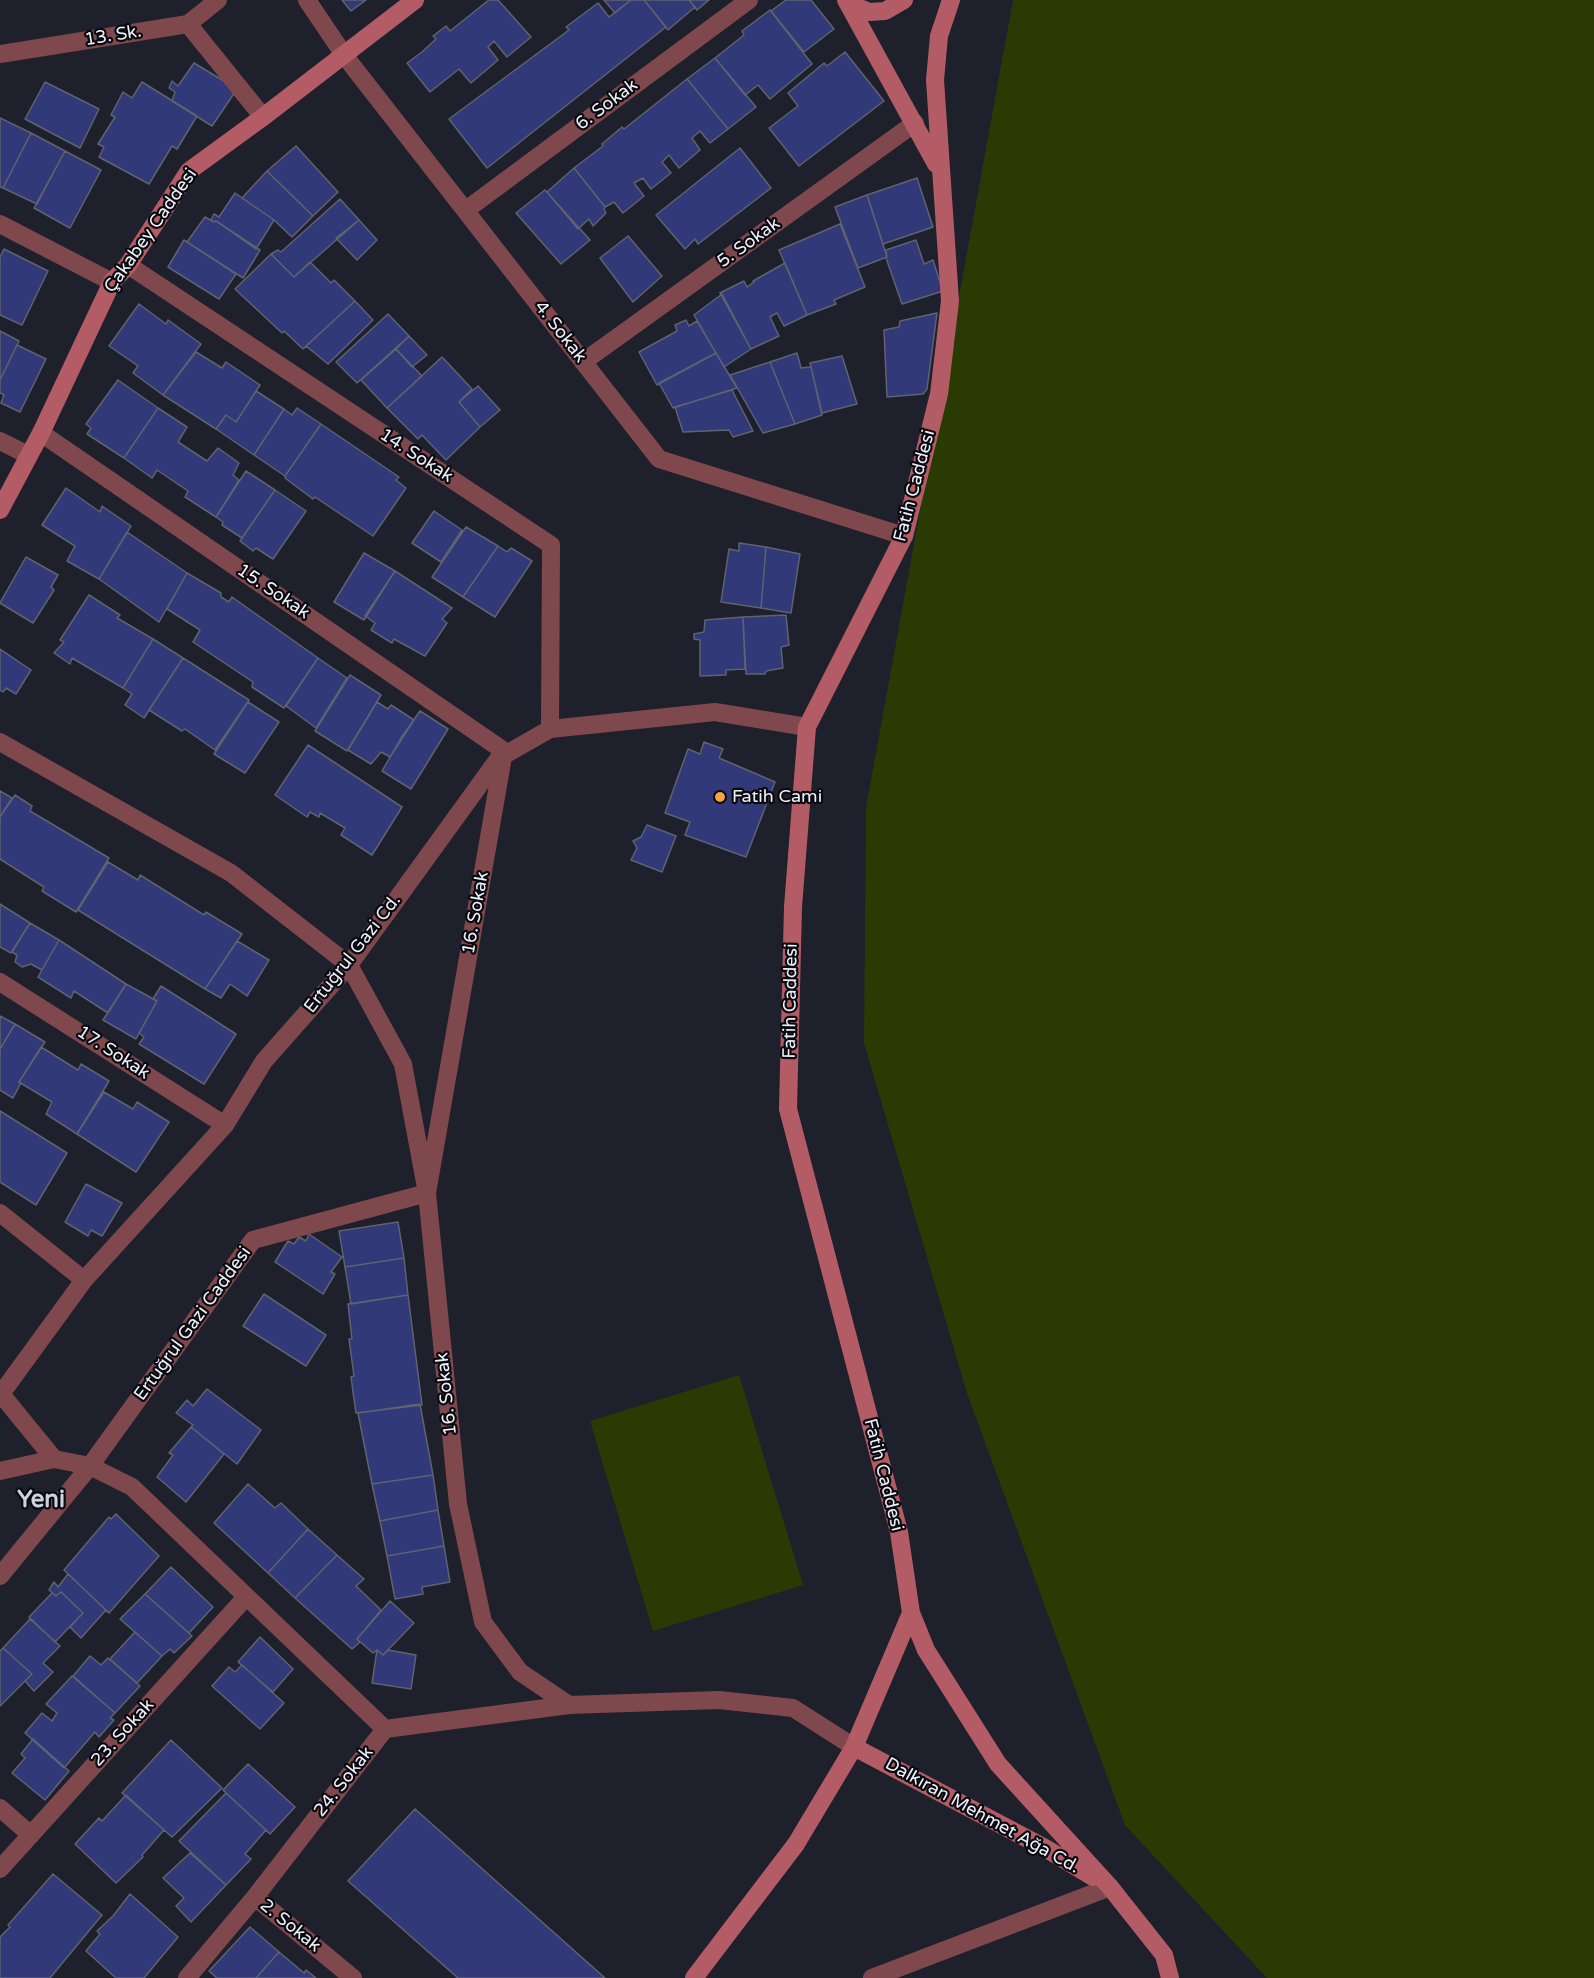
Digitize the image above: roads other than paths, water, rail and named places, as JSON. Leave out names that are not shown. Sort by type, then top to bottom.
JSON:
[{"type":"street","name":"13. Sk.","points":[[0,54],[188,24],[218,0]]},
{"type":"street","name":"4. Sokak","points":[[307,0],[344,55],[659,459],[904,536]]},
{"type":"street","name":"Çakabey Caddesi","points":[[0,510],[41,433],[112,282],[128,265],[189,171],[415,0]]},
{"type":"street","name":"6. Sokak","points":[[466,210],[749,0]]},
{"type":"street","points":[[847,1],[868,12],[885,11],[904,0]]},
{"type":"street","points":[[940,171],[935,81],[939,36],[951,0]]},
{"type":"street","name":"Fatih Caddesi","points":[[847,1],[940,171],[950,301],[939,393],[904,536],[807,727],[793,907],[788,1109],[899,1532],[911,1613]]},
{"type":"street","points":[[188,24],[263,117]]},
{"type":"street","name":"5. Sokak","points":[[584,362],[915,123]]},
{"type":"street","points":[[0,224],[112,282]]},
{"type":"street","name":"14. Sokak","points":[[128,265],[551,545],[550,729]]},
{"type":"street","name":"15. Sokak","points":[[41,433],[504,751]]},
{"type":"street","points":[[0,441],[28,455]]},
{"type":"street","points":[[504,751],[508,753],[550,729],[715,712],[807,727]]},
{"type":"street","points":[[0,742],[231,873],[349,964],[403,1064],[427,1192]]},
{"type":"street","name":"Ertuğrul Gazi Cd.","points":[[0,1394],[84,1280],[225,1125],[264,1061],[349,964],[504,751]]},
{"type":"street","name":"16. Sokak","points":[[504,751],[427,1192],[458,1504],[483,1622],[520,1672],[569,1706]]},
{"type":"street","name":"17. Sokak","points":[[0,982],[225,1125]]},
{"type":"street","name":"Ertuğrul Gazi Caddesi","points":[[0,1576],[90,1466],[253,1240],[427,1192]]},
{"type":"street","points":[[0,1213],[84,1280]]},
{"type":"street","points":[[0,1394],[54,1459]]},
{"type":"street","points":[[0,1471],[54,1459],[90,1466],[132,1486],[385,1729]]},
{"type":"street","name":"23. Sokak","points":[[0,1869],[246,1597]]},
{"type":"street","points":[[694,1978],[796,1844],[855,1747],[911,1613]]},
{"type":"street","name":"Dalkıran Mehmet Ağa Cd.","points":[[911,1613],[926,1650],[998,1764],[1110,1887],[1164,1955],[1170,1978]]},
{"type":"street","points":[[569,1706],[719,1700],[793,1708],[855,1747]]},
{"type":"street","name":"24. Sokak","points":[[187,1978],[255,1897],[385,1729],[569,1706]]},
{"type":"street","name":"Dalkıran Mehmet Ağa Cd.","points":[[855,1747],[1045,1848],[1110,1887]]},
{"type":"street","points":[[0,1808],[31,1835]]},
{"type":"street","points":[[872,1978],[1110,1887]]},
{"type":"street","name":"2. Sokak","points":[[255,1897],[353,1978]]},
{"type":"place","name":"Fatih Cami","points":[[720,797]]},
{"type":"district","name":"Yeni","points":[[41,1501]]}]
